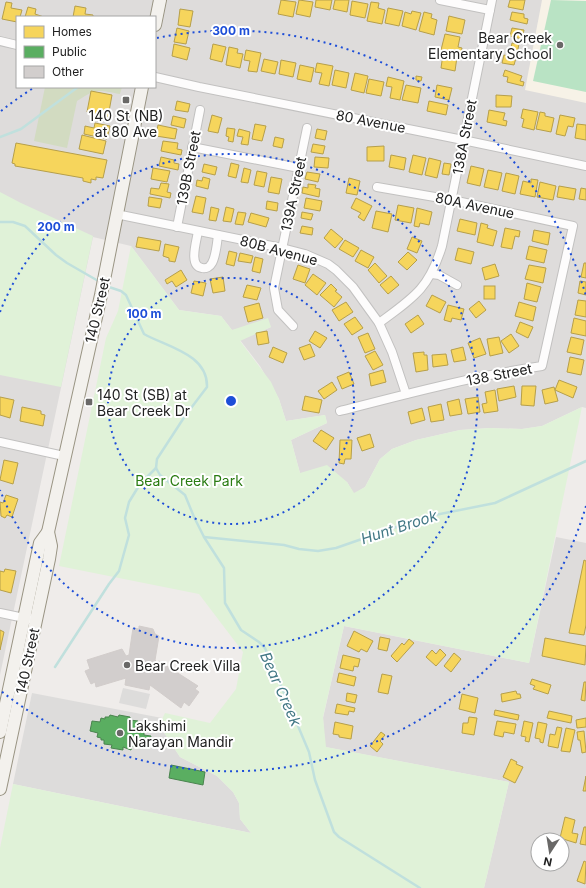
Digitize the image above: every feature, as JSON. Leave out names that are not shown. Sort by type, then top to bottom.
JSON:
[{"type":"main road","points":[[156,20],[160,0]]},
{"type":"main road","name":"140 Street","points":[[0,789],[30,619],[40,543],[48,532],[101,295],[142,88]]},
{"type":"main road","name":"140 Street","points":[[0,732],[30,619]]},
{"type":"street","points":[[440,0],[490,10]]},
{"type":"street","name":"138A Street","points":[[379,323],[410,301],[420,291],[432,274],[442,246],[492,0]]},
{"type":"street","points":[[0,41],[16,45]]},
{"type":"street","name":"80 Avenue","points":[[156,77],[586,166]]},
{"type":"street","name":"139B Street","points":[[177,227],[200,110]]},
{"type":"street","name":"139A Street","points":[[292,326],[278,310],[274,288],[307,128]]},
{"type":"street","points":[[192,147],[298,168]]},
{"type":"street","name":"80A Avenue","points":[[377,187],[452,200],[574,226]]},
{"type":"street","name":"80B Avenue","points":[[116,214],[282,248],[317,259],[336,270],[353,287],[379,323],[392,352],[406,394]]},
{"type":"street","name":"138 Street","points":[[340,411],[406,394],[512,370],[542,366],[574,226]]},
{"type":"street","points":[[198,231],[194,257],[195,263],[198,267],[203,269],[209,267],[213,262],[218,235]]},
{"type":"street","points":[[432,274],[439,275],[457,285]]},
{"type":"street","points":[[0,442],[64,456]]},
{"type":"street","points":[[0,613],[30,619]]},
{"type":"shaded area","points":[[0,0],[586,0],[586,408],[582,407],[542,426],[522,429],[490,428],[460,430],[416,440],[392,449],[380,459],[365,487],[354,494],[347,482],[300,473],[291,440],[327,423],[325,415],[286,421],[279,399],[260,366],[240,340],[271,327],[232,330],[221,316],[179,310],[131,246],[93,237],[0,675]]},
{"type":"shaded area","name":"Bear Creek Elementary School","points":[[542,0],[586,0],[586,103],[525,90]]},
{"type":"shaded area","points":[[556,537],[586,543],[586,888],[484,888],[509,782],[325,747],[323,718],[344,626],[529,663]]},
{"type":"shaded area","points":[[123,688],[150,694],[146,709],[119,703]]},
{"type":"shaded area","points":[[32,693],[162,718],[159,725],[180,757],[217,776],[233,792],[239,803],[240,819],[251,833],[13,784]]},
{"type":"green space","name":"Bear Creek Elementary School","points":[[551,0],[586,1],[586,92],[533,81]]},
{"type":"green space","points":[[45,88],[122,88],[120,94],[97,91],[77,101],[67,148],[34,141]]},
{"type":"green space","points":[[0,192],[93,236],[61,387],[0,375]]},
{"type":"green space","name":"Bear Creek Park","points":[[131,246],[179,310],[221,316],[232,330],[268,318],[271,327],[240,341],[271,382],[279,399],[286,421],[325,415],[327,423],[291,440],[300,473],[327,465],[347,482],[354,493],[365,487],[380,459],[392,449],[416,440],[460,430],[490,428],[522,429],[542,426],[582,407],[529,663],[344,626],[323,717],[326,747],[509,782],[484,888],[0,888],[0,848],[13,784],[251,833],[240,819],[239,803],[233,792],[217,776],[180,757],[159,725],[165,713],[210,723],[236,689],[243,652],[199,594],[59,566],[106,338],[118,311]]},
{"type":"building: Homes","points":[[281,0],[296,2],[293,17],[278,14]]},
{"type":"building: Homes","points":[[299,0],[313,2],[310,17],[296,14]]},
{"type":"building: Homes","points":[[316,0],[332,0],[330,10],[315,7]]},
{"type":"building: Homes","points":[[335,0],[349,0],[347,12],[333,9]]},
{"type":"building: Homes","points":[[510,0],[525,0],[523,10],[508,7]]},
{"type":"building: Homes","points":[[352,1],[368,4],[365,18],[350,15]]},
{"type":"building: Homes","points":[[6,2],[12,3],[11,8],[22,10],[20,16],[16,16],[16,22],[2,19]]},
{"type":"building: Homes","points":[[371,2],[379,3],[378,8],[385,10],[382,24],[367,21]]},
{"type":"building: Homes","points":[[75,6],[86,8],[85,14],[93,15],[93,16],[73,16]]},
{"type":"building: Homes","points":[[28,7],[36,9],[35,14],[41,16],[25,16]]},
{"type":"building: Homes","points":[[388,8],[403,11],[399,26],[385,23]]},
{"type":"building: Homes","points":[[180,9],[193,11],[190,27],[178,25]]},
{"type":"building: Homes","points":[[412,11],[421,13],[416,30],[402,26],[405,12],[411,14]]},
{"type":"building: Homes","points":[[424,12],[432,14],[431,18],[437,20],[434,35],[419,31]]},
{"type":"building: Homes","points":[[512,12],[524,14],[524,18],[528,19],[527,24],[510,20]]},
{"type":"building: Homes","points":[[449,16],[465,20],[462,34],[446,31]]},
{"type":"building: Homes","points":[[177,28],[189,31],[186,44],[174,42]]},
{"type":"building: Homes","points":[[512,28],[524,30],[522,39],[510,36]]},
{"type":"building: Homes","points":[[445,34],[460,37],[458,47],[462,48],[461,54],[441,50]]},
{"type":"building: Homes","points":[[512,43],[519,44],[517,54],[510,52]]},
{"type":"building: Homes","points":[[174,44],[190,48],[187,60],[172,56]]},
{"type":"building: Homes","points":[[213,44],[226,47],[222,62],[210,59]]},
{"type":"building: Homes","points":[[229,47],[238,49],[237,53],[243,54],[240,68],[226,65]]},
{"type":"building: Homes","points":[[246,50],[261,53],[257,72],[248,71],[250,61],[244,60]]},
{"type":"building: Homes","points":[[443,54],[457,57],[455,71],[441,68]]},
{"type":"building: Homes","points":[[504,55],[516,58],[514,65],[502,63]]},
{"type":"building: Homes","points":[[264,59],[278,62],[275,74],[261,71]]},
{"type":"building: Homes","points":[[281,60],[296,63],[293,77],[279,74]]},
{"type":"building: Homes","points":[[317,63],[333,66],[329,86],[319,84],[322,73],[315,72]]},
{"type":"building: Homes","points":[[300,65],[314,68],[311,82],[297,79]]},
{"type":"building: Homes","points":[[335,70],[349,73],[346,88],[332,85]]},
{"type":"building: Homes","points":[[505,70],[522,76],[520,81],[524,82],[523,86],[507,82],[508,77],[503,76]]},
{"type":"building: Homes","points":[[355,73],[368,76],[364,93],[351,90]]},
{"type":"building: Homes","points":[[416,76],[422,77],[421,81],[416,80]]},
{"type":"building: Homes","points":[[388,77],[404,81],[400,100],[390,98],[392,87],[386,86]]},
{"type":"building: Homes","points":[[369,79],[384,82],[381,96],[366,93]]},
{"type":"building: Homes","points":[[406,85],[421,88],[418,103],[402,100]]},
{"type":"building: Homes","points":[[437,85],[452,88],[449,100],[435,97]]},
{"type":"building: Homes","points":[[91,91],[112,95],[108,117],[87,112]]},
{"type":"building: Homes","points":[[496,95],[512,96],[511,107],[496,107]]},
{"type":"building: Homes","points":[[177,101],[190,104],[188,112],[175,110]]},
{"type":"building: Homes","points":[[429,101],[448,105],[446,115],[427,111]]},
{"type":"building: Homes","points":[[523,109],[538,112],[534,130],[522,127],[524,119],[521,118]]},
{"type":"building: Homes","points":[[489,110],[505,113],[503,120],[507,121],[506,126],[487,122]]},
{"type":"building: Homes","points":[[540,112],[545,113],[545,116],[554,118],[551,132],[536,129]]},
{"type":"building: Homes","points":[[212,115],[222,118],[218,133],[208,131]]},
{"type":"building: Homes","points":[[560,115],[575,118],[573,127],[568,126],[565,136],[556,134]]},
{"type":"building: Homes","points":[[173,116],[186,119],[184,128],[171,125]]},
{"type":"building: Homes","points":[[95,123],[110,126],[107,139],[84,134],[85,126],[94,128]]},
{"type":"building: Homes","points":[[255,124],[266,126],[262,141],[252,139]]},
{"type":"building: Homes","points":[[577,124],[586,125],[586,140],[575,138]]},
{"type":"building: Homes","points":[[158,125],[177,129],[175,139],[156,136]]},
{"type":"building: Homes","points":[[227,128],[235,129],[233,142],[228,141],[229,137],[226,136]]},
{"type":"building: Homes","points":[[239,129],[250,132],[248,145],[241,144],[243,137],[237,136]]},
{"type":"building: Homes","points":[[317,129],[327,131],[325,140],[315,138]]},
{"type":"building: Homes","points":[[82,135],[106,141],[103,154],[79,149]]},
{"type":"building: Homes","points":[[275,137],[284,139],[282,148],[273,146]]},
{"type":"building: Homes","points":[[163,141],[178,143],[177,149],[182,150],[181,155],[161,151]]},
{"type":"building: Homes","points":[[16,143],[107,160],[103,178],[96,177],[96,180],[91,179],[91,183],[83,181],[83,178],[15,166],[15,164],[12,163]]},
{"type":"building: Homes","points":[[313,144],[325,146],[323,154],[311,152]]},
{"type":"building: Homes","points":[[384,146],[384,161],[367,161],[367,147]]},
{"type":"building: Homes","points":[[391,155],[406,158],[404,170],[389,167]]},
{"type":"building: Homes","points":[[413,155],[426,158],[422,175],[409,172]]},
{"type":"building: Homes","points":[[161,157],[174,160],[174,163],[179,164],[178,170],[159,166]]},
{"type":"building: Homes","points":[[315,157],[329,158],[328,168],[314,167]]},
{"type":"building: Homes","points":[[429,158],[441,161],[437,178],[425,175]]},
{"type":"building: Homes","points":[[231,163],[239,165],[236,178],[228,176]]},
{"type":"building: Homes","points":[[444,163],[451,164],[449,175],[442,174]]},
{"type":"building: Homes","points":[[204,164],[217,167],[215,175],[202,172]]},
{"type":"building: Homes","points":[[471,166],[484,169],[480,186],[467,183]]},
{"type":"building: Homes","points":[[153,168],[170,171],[167,182],[151,179]]},
{"type":"building: Homes","points":[[244,168],[251,170],[248,183],[241,182]]},
{"type":"building: Homes","points":[[488,170],[502,173],[498,190],[484,187]]},
{"type":"building: Homes","points":[[257,171],[267,173],[264,187],[254,185]]},
{"type":"building: Homes","points":[[307,172],[320,174],[318,182],[305,179]]},
{"type":"building: Homes","points":[[506,173],[519,176],[515,194],[502,191]]},
{"type":"building: Homes","points":[[203,177],[210,179],[208,189],[196,186],[197,180],[202,181]]},
{"type":"building: Homes","points":[[271,177],[282,179],[279,194],[268,192]]},
{"type":"building: Homes","points":[[349,178],[360,181],[357,195],[346,193]]},
{"type":"building: Homes","points":[[531,179],[538,180],[535,197],[520,194],[523,181],[531,183]]},
{"type":"building: Homes","points":[[540,182],[556,186],[553,200],[537,197]]},
{"type":"building: Homes","points":[[161,183],[169,184],[167,192],[171,193],[170,198],[150,194],[151,188],[159,189]]},
{"type":"building: Homes","points":[[308,184],[316,185],[315,188],[320,189],[319,197],[302,193],[303,187],[308,188]]},
{"type":"building: Homes","points":[[559,186],[576,189],[574,200],[557,197]]},
{"type":"building: Homes","points":[[581,188],[586,189],[586,200],[579,199]]},
{"type":"building: Homes","points":[[196,196],[206,198],[203,214],[192,212]]},
{"type":"building: Homes","points":[[149,197],[162,199],[160,208],[148,206]]},
{"type":"building: Homes","points":[[306,198],[322,201],[320,211],[304,208]]},
{"type":"building: Homes","points":[[356,198],[372,206],[364,221],[358,217],[361,213],[351,208]]},
{"type":"building: Homes","points":[[267,201],[278,203],[277,211],[266,209]]},
{"type":"building: Homes","points":[[398,205],[414,208],[411,223],[395,220]]},
{"type":"building: Homes","points":[[211,207],[219,209],[216,221],[209,220]]},
{"type":"building: Homes","points":[[226,207],[234,209],[231,222],[223,221]]},
{"type":"building: Homes","points":[[417,208],[432,212],[429,225],[420,223],[419,227],[414,226]]},
{"type":"building: Homes","points":[[376,211],[392,214],[388,232],[372,228]]},
{"type":"building: Homes","points":[[238,212],[246,213],[243,225],[235,224]]},
{"type":"building: Homes","points":[[302,212],[313,214],[311,220],[301,218]]},
{"type":"building: Homes","points":[[251,213],[269,218],[266,227],[248,222]]},
{"type":"building: Homes","points":[[460,219],[477,223],[475,235],[457,231]]},
{"type":"building: Homes","points":[[481,223],[488,225],[487,228],[497,231],[493,246],[477,242]]},
{"type":"building: Homes","points":[[302,226],[313,228],[312,235],[300,233]]},
{"type":"building: Homes","points":[[505,228],[520,231],[519,237],[515,236],[512,249],[501,247]]},
{"type":"building: Homes","points":[[331,229],[343,239],[335,248],[324,238]]},
{"type":"building: Homes","points":[[534,230],[550,233],[548,245],[532,241]]},
{"type":"building: Homes","points":[[138,237],[161,241],[159,251],[136,247]]},
{"type":"building: Homes","points":[[412,237],[422,241],[417,253],[407,249]]},
{"type":"building: Homes","points":[[345,240],[359,248],[353,257],[339,249]]},
{"type":"building: Homes","points":[[165,244],[179,247],[175,262],[169,261],[169,258],[163,256]]},
{"type":"building: Homes","points":[[529,246],[547,250],[544,263],[526,259]]},
{"type":"building: Homes","points":[[458,248],[474,252],[471,264],[455,260]]},
{"type":"building: Homes","points":[[361,250],[374,257],[368,268],[355,261]]},
{"type":"building: Homes","points":[[229,251],[237,253],[234,266],[226,264]]},
{"type":"building: Homes","points":[[408,252],[417,260],[407,270],[398,262]]},
{"type":"building: Homes","points":[[240,253],[253,256],[251,263],[238,261]]},
{"type":"building: Homes","points":[[255,257],[263,259],[260,273],[252,271]]},
{"type":"building: Homes","points":[[375,263],[387,276],[379,283],[368,270]]},
{"type":"building: Homes","points":[[584,263],[586,263],[586,278],[581,277]]},
{"type":"building: Homes","points":[[495,264],[499,276],[485,280],[482,268]]},
{"type":"building: Homes","points":[[298,265],[310,269],[305,283],[293,279]]},
{"type":"building: Homes","points":[[529,265],[546,268],[543,283],[525,279]]},
{"type":"building: Homes","points":[[181,270],[187,280],[176,287],[172,281],[167,284],[165,280]]},
{"type":"building: Homes","points":[[313,274],[326,283],[317,295],[305,285]]},
{"type":"building: Homes","points":[[391,276],[399,285],[388,294],[380,285]]},
{"type":"building: Homes","points":[[223,277],[225,291],[213,293],[210,279]]},
{"type":"building: Homes","points":[[194,281],[206,283],[203,296],[191,293]]},
{"type":"building: Homes","points":[[580,281],[586,282],[586,295],[578,293]]},
{"type":"building: Homes","points":[[527,283],[541,287],[537,302],[524,299]]},
{"type":"building: Homes","points":[[331,284],[337,290],[335,291],[342,297],[334,307],[320,295]]},
{"type":"building: Homes","points":[[247,285],[261,288],[257,300],[243,297]]},
{"type":"building: Homes","points":[[484,286],[495,286],[495,299],[484,299]]},
{"type":"building: Homes","points":[[432,295],[446,302],[440,313],[426,306]]},
{"type":"building: Homes","points":[[578,300],[586,301],[586,317],[575,315]]},
{"type":"building: Homes","points":[[479,301],[486,310],[476,318],[469,309]]},
{"type":"building: Homes","points":[[346,302],[353,312],[339,321],[332,310]]},
{"type":"building: Homes","points":[[519,302],[536,307],[533,321],[515,316]]},
{"type":"building: Homes","points":[[259,303],[263,318],[248,322],[244,307]]},
{"type":"building: Homes","points":[[448,305],[464,309],[461,320],[452,318],[451,322],[444,320]]},
{"type":"building: Homes","points":[[418,315],[424,324],[411,333],[405,324]]},
{"type":"building: Homes","points":[[355,317],[363,328],[352,335],[344,324]]},
{"type":"building: Homes","points":[[574,318],[586,321],[586,336],[571,333]]},
{"type":"building: Homes","points":[[520,322],[533,327],[528,338],[516,332]]},
{"type":"building: Homes","points":[[267,331],[269,343],[258,345],[256,333]]},
{"type":"building: Homes","points":[[315,331],[327,338],[320,348],[309,341]]},
{"type":"building: Homes","points":[[368,333],[375,349],[365,353],[358,337]]},
{"type":"building: Homes","points":[[511,334],[519,346],[509,353],[501,341]]},
{"type":"building: Homes","points":[[499,337],[503,353],[490,356],[487,339]]},
{"type":"building: Homes","points":[[571,337],[584,340],[581,355],[567,352]]},
{"type":"building: Homes","points":[[480,338],[486,354],[474,358],[468,343]]},
{"type":"building: Homes","points":[[310,344],[315,356],[304,360],[299,348]]},
{"type":"building: Homes","points":[[273,347],[287,353],[283,363],[269,357]]},
{"type":"building: Homes","points":[[463,347],[466,360],[454,362],[451,350]]},
{"type":"building: Homes","points":[[375,351],[383,365],[373,370],[365,356]]},
{"type":"building: Homes","points":[[424,352],[424,355],[427,355],[428,370],[416,372],[413,353]]},
{"type":"building: Homes","points":[[446,354],[448,365],[433,367],[432,355]]},
{"type":"building: Homes","points":[[570,357],[584,360],[581,375],[567,372]]},
{"type":"building: Homes","points":[[383,370],[386,382],[371,386],[369,374]]},
{"type":"building: Homes","points":[[349,372],[354,384],[342,389],[337,377]]},
{"type":"building: Homes","points":[[559,380],[577,387],[573,398],[555,390]]},
{"type":"building: Homes","points":[[332,382],[337,390],[324,399],[318,391]]},
{"type":"building: Homes","points":[[514,386],[516,397],[499,401],[497,389]]},
{"type":"building: Homes","points":[[522,386],[536,386],[534,406],[521,405]]},
{"type":"building: Homes","points":[[554,387],[558,401],[545,404],[542,390]]},
{"type":"building: Homes","points":[[495,390],[498,411],[484,413],[482,404],[487,403],[485,392]]},
{"type":"building: Homes","points":[[305,396],[322,400],[319,413],[302,410]]},
{"type":"building: Homes","points":[[0,397],[14,400],[10,418],[0,415]]},
{"type":"building: Homes","points":[[478,397],[480,412],[468,414],[465,399]]},
{"type":"building: Homes","points":[[459,399],[462,414],[450,416],[447,402]]},
{"type":"building: Homes","points":[[441,404],[444,420],[431,422],[428,407]]},
{"type":"building: Homes","points":[[22,407],[41,411],[41,414],[45,415],[43,426],[20,421]]},
{"type":"building: Homes","points":[[422,408],[425,420],[411,424],[408,412]]},
{"type":"building: Homes","points":[[321,430],[334,438],[326,450],[313,441]]},
{"type":"building: Homes","points":[[370,434],[374,447],[362,451],[357,438]]},
{"type":"building: Homes","points":[[340,440],[352,440],[351,459],[345,459],[344,464],[339,463]]},
{"type":"building: Homes","points":[[4,460],[18,463],[13,484],[0,480]]},
{"type":"building: Homes","points":[[6,495],[18,499],[12,517],[7,515],[5,518],[1,516],[0,502],[3,503]]},
{"type":"building: Homes","points":[[584,560],[586,561],[586,625],[584,635],[569,633]]},
{"type":"building: Homes","points":[[5,569],[16,571],[11,593],[0,590],[0,571],[4,572]]},
{"type":"building: Homes","points":[[0,630],[4,632],[0,650]]},
{"type":"building: Homes","points":[[354,631],[373,641],[367,652],[361,649],[359,652],[347,646]]},
{"type":"building: Homes","points":[[380,637],[390,639],[387,651],[378,649]]},
{"type":"building: Homes","points":[[545,638],[586,646],[585,665],[542,656]]},
{"type":"building: Homes","points":[[409,639],[414,643],[397,662],[391,656],[402,643],[404,645]]},
{"type":"building: Homes","points":[[440,649],[446,655],[436,666],[426,657],[432,650],[436,654]]},
{"type":"building: Homes","points":[[454,653],[461,659],[451,672],[444,666]]},
{"type":"building: Homes","points":[[343,655],[360,659],[358,667],[354,666],[353,671],[340,668]]},
{"type":"building: Homes","points":[[339,673],[356,677],[354,686],[337,682]]},
{"type":"building: Homes","points":[[382,674],[392,676],[388,694],[378,692]]},
{"type":"building: Homes","points":[[532,679],[551,685],[548,694],[533,689],[535,686],[530,684]]},
{"type":"building: Homes","points":[[584,682],[586,682],[585,701],[581,700]]},
{"type":"building: Homes","points":[[516,691],[517,694],[520,694],[521,698],[502,702],[501,694]]},
{"type":"building: Homes","points":[[347,693],[357,695],[355,703],[346,701]]},
{"type":"building: Homes","points":[[462,694],[478,698],[475,713],[459,709]]},
{"type":"building: Homes","points":[[337,704],[355,708],[354,712],[349,711],[348,715],[335,713]]},
{"type":"building: Homes","points":[[495,710],[519,715],[518,720],[494,715]]},
{"type":"building: Homes","points":[[549,711],[572,716],[571,723],[547,718]]},
{"type":"building: Homes","points":[[469,717],[477,718],[474,735],[462,733],[463,723],[468,723]]},
{"type":"building: Homes","points":[[586,718],[586,727],[577,728],[576,720]]},
{"type":"building: Homes","points":[[497,721],[516,724],[514,734],[504,732],[503,737],[494,735]]},
{"type":"building: Homes","points":[[524,721],[533,723],[529,742],[525,741],[526,737],[521,736]]},
{"type":"building: Homes","points":[[335,722],[353,726],[351,739],[339,737],[339,735],[333,734]]},
{"type":"building: Homes","points":[[538,722],[547,724],[543,743],[540,742],[540,739],[535,738]]},
{"type":"building: Homes","points":[[557,727],[562,728],[558,748],[548,746],[550,734],[555,735]]},
{"type":"building: Homes","points":[[566,728],[575,730],[570,752],[561,751]]},
{"type":"building: Homes","points":[[584,731],[586,752],[582,753],[577,732]]},
{"type":"building: Homes","points":[[381,732],[385,735],[380,741],[383,744],[377,752],[370,746]]},
{"type":"building: Homes","points":[[511,759],[517,762],[516,764],[523,767],[515,783],[503,777]]},
{"type":"building: Homes","points":[[586,776],[586,791],[583,791]]},
{"type":"building: Homes","points":[[565,817],[575,820],[572,833],[578,834],[576,843],[570,841],[570,832],[561,832]]},
{"type":"building: Homes","points":[[584,827],[586,827],[586,845],[580,844]]},
{"type":"building: Homes","points":[[584,861],[586,862],[585,884],[577,881]]},
{"type":"building: Public","name":"Lakshimi Narayan Mandir","points":[[110,715],[130,717],[130,720],[138,721],[137,724],[144,725],[142,731],[144,732],[144,735],[151,736],[150,740],[143,739],[140,747],[132,746],[131,750],[123,747],[123,750],[111,748],[112,745],[104,744],[104,740],[97,737],[98,733],[90,731],[92,721],[100,722],[101,718],[105,719],[105,717],[109,717]]},
{"type":"building: Public","points":[[171,765],[205,772],[203,785],[169,778]]},
{"type":"building: Other","name":"Bear Creek Villa","points":[[139,626],[153,629],[155,634],[159,636],[155,660],[157,662],[159,661],[198,686],[195,689],[199,692],[189,706],[184,702],[181,708],[150,685],[149,690],[125,685],[126,678],[96,687],[95,682],[91,684],[85,671],[90,669],[87,660],[122,649],[126,656],[129,655],[133,628],[139,629]]},
{"type":"waterway","points":[[0,137],[21,129],[77,88]]},
{"type":"waterway","name":"Bear Creek","points":[[0,222],[13,222],[25,226],[56,255],[100,282]]},
{"type":"waterway","name":"Bear Creek","points":[[106,286],[121,291],[126,295],[144,334],[194,359],[206,376],[207,387],[185,416],[157,459],[156,468],[160,475],[185,495],[204,537],[224,568],[225,603],[241,630],[265,648],[309,752],[315,780],[334,832],[339,837],[420,888]]},
{"type":"waterway","name":"Hunt Brook","points":[[204,537],[284,545],[299,549],[318,551],[336,548],[425,517],[495,503],[586,461]]},
{"type":"waterway","points":[[55,667],[119,571],[129,535],[125,518],[129,502],[140,484],[156,468]]},
{"type":"place","name":"Bear Creek Elementary School","points":[[560,45]]},
{"type":"place","name":"140 St (NB) at 80 Ave","points":[[126,100]]},
{"type":"place","name":"140 St (SB) at Bear Creek Dr","points":[[89,402]]},
{"type":"place","name":"Bear Creek Villa","points":[[127,665]]},
{"type":"place","name":"Lakshimi Narayan Mandir","points":[[120,733]]}]
